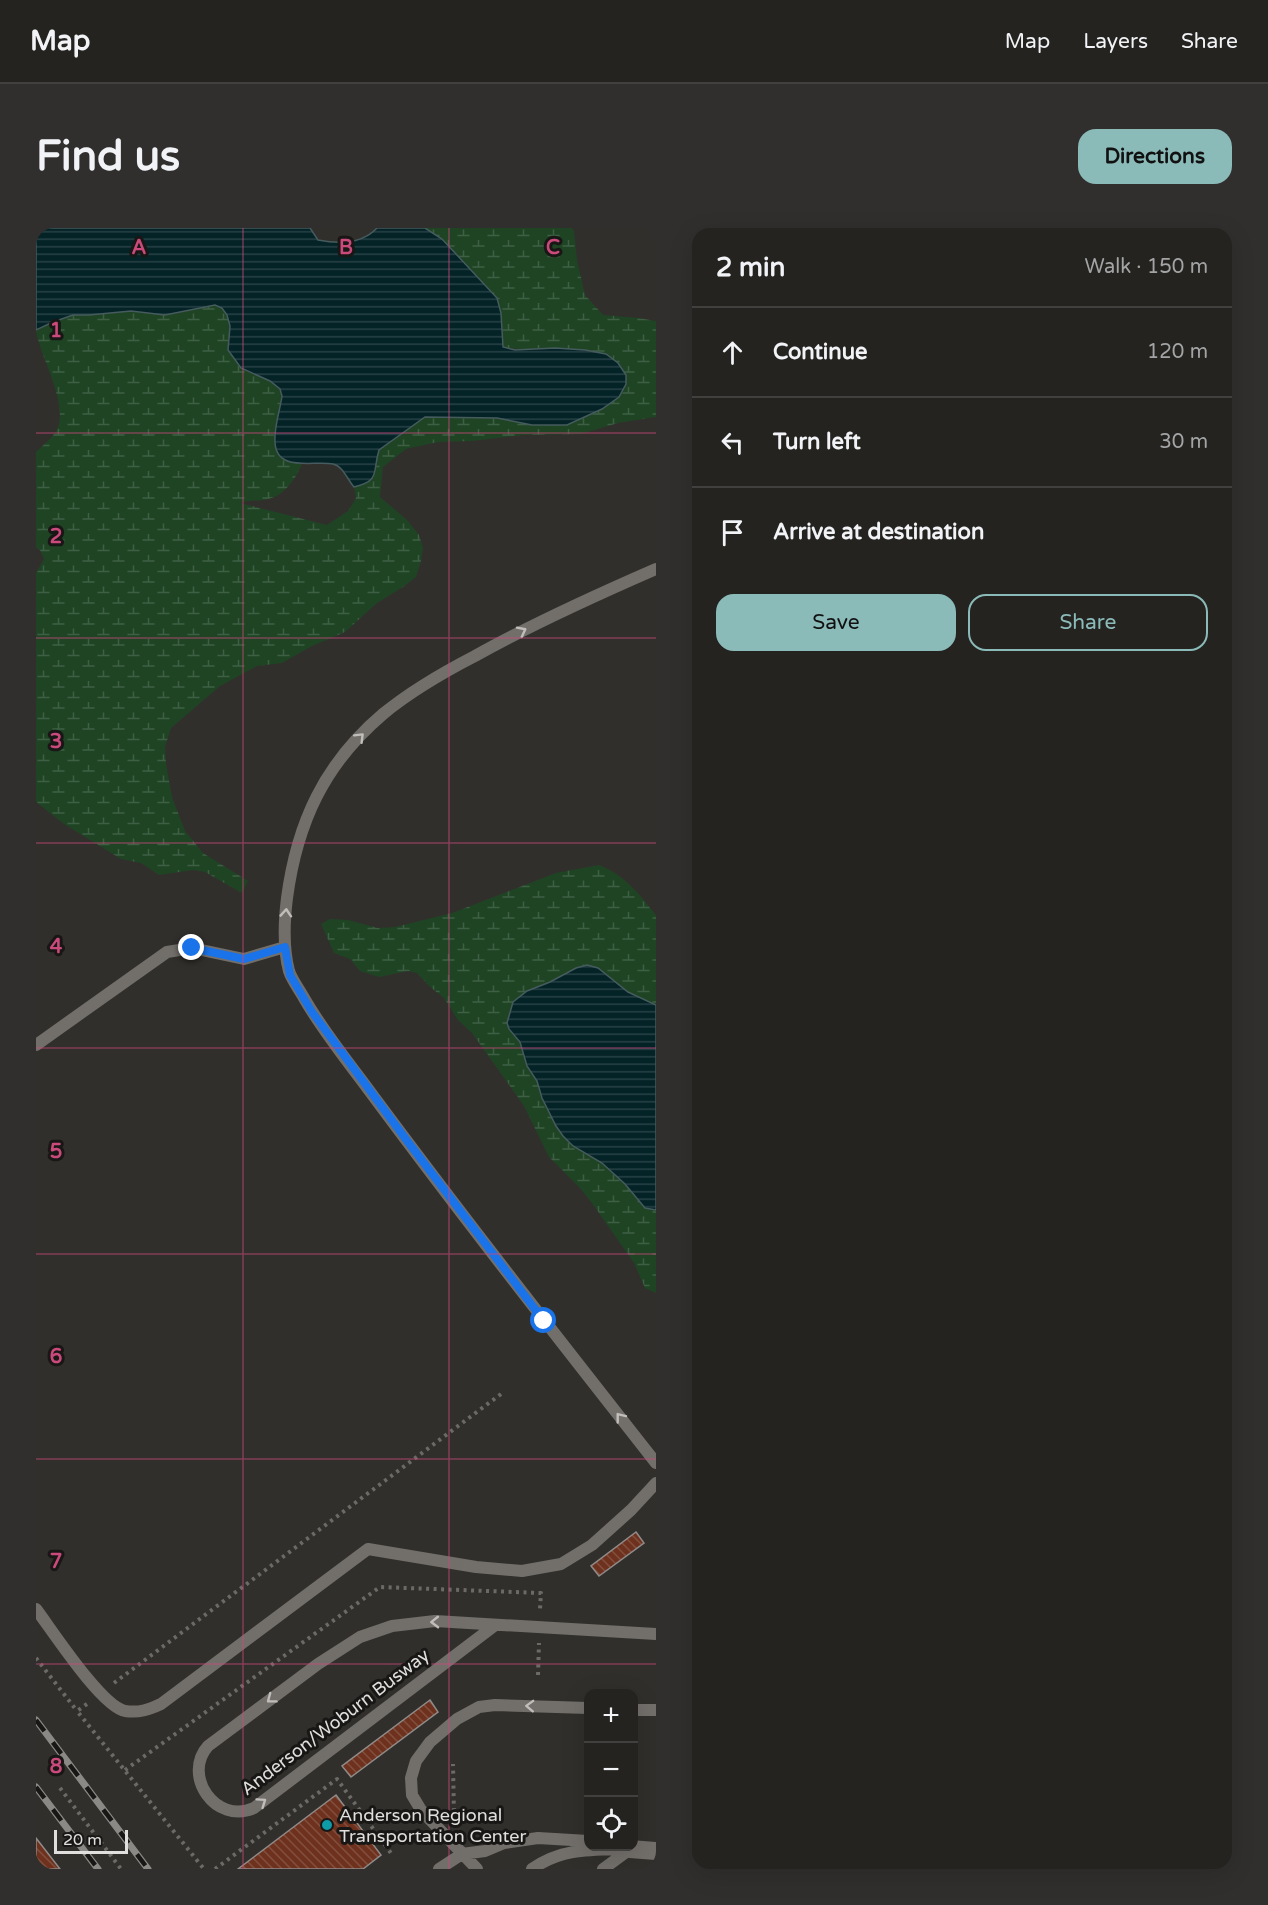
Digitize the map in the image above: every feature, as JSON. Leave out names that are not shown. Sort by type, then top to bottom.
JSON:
[{"type":"street","points":[[638,1849],[656,1851]]},
{"type":"lane","points":[[656,569],[576,604],[495,645],[416,689],[381,716],[344,752],[314,800],[300,836],[285,914],[285,947],[290,975],[312,1012],[550,1329],[656,1463]]},
{"type":"lane","points":[[36,1045],[167,952],[192,948],[244,959],[285,947]]},
{"type":"lane","points":[[36,1609],[100,1694],[122,1710],[144,1712],[160,1704],[368,1549],[476,1568],[522,1571],[561,1564],[591,1545],[631,1510],[656,1482]]},
{"type":"lane","name":"Anderson/Woburn Busway","points":[[494,1626],[261,1803],[246,1811],[238,1812],[221,1808],[210,1798],[199,1772],[200,1757],[208,1746],[318,1664],[360,1637],[392,1626],[435,1621],[656,1634]]},
{"type":"lane","points":[[477,1869],[421,1810],[412,1795],[411,1779],[416,1761],[430,1742],[457,1719],[478,1707],[495,1705],[584,1708]]},
{"type":"lane","points":[[638,1710],[656,1710]]},
{"type":"lane","points":[[439,1869],[462,1854],[485,1851],[504,1843],[538,1838],[584,1841]]},
{"type":"lane","points":[[532,1869],[551,1857],[563,1853],[587,1851]]},
{"type":"lane","points":[[603,1869],[620,1851]]},
{"type":"path","points":[[36,1658],[77,1711]]},
{"type":"path","points":[[453,1764],[453,1789]]},
{"type":"path","points":[[215,1869],[337,1779],[393,1856]]},
{"type":"path","points":[[60,1788],[121,1869]]},
{"type":"green space","points":[[425,228],[572,228],[585,295],[603,315],[656,321],[656,417],[618,423],[581,434],[524,435],[438,442],[406,449],[383,467],[380,497],[407,520],[419,535],[423,548],[416,577],[377,603],[345,632],[312,646],[282,663],[257,666],[220,686],[171,728],[165,747],[166,764],[172,797],[185,831],[203,853],[248,881],[242,893],[205,872],[193,870],[159,875],[141,863],[121,859],[64,824],[36,802],[36,573],[44,559],[40,550],[36,548],[36,452],[54,434],[60,417],[56,392],[36,331],[59,319],[74,315],[127,311],[173,314],[213,306],[223,309],[228,318],[231,348],[239,365],[270,381],[282,396],[275,441],[277,449],[288,461],[302,464],[292,482],[277,496],[240,503],[327,525],[348,511],[356,498],[354,487],[372,478],[378,450],[425,417],[497,418],[532,425],[606,354],[561,348],[503,347],[501,313],[497,298],[442,239]]},
{"type":"green space","points":[[599,865],[624,880],[656,915],[656,1293],[645,1288],[634,1263],[592,1203],[549,1157],[524,1106],[472,1033],[458,1020],[444,998],[417,973],[408,971],[379,977],[360,971],[350,959],[334,953],[321,924],[330,919],[348,920],[378,928],[395,927],[452,913],[556,873]]},
{"type":"water","points":[[36,228],[310,228],[318,240],[349,242],[364,237],[377,228],[425,228],[442,239],[497,298],[501,313],[503,347],[515,350],[555,348],[585,350],[606,354],[618,363],[626,375],[626,384],[619,397],[602,409],[567,425],[532,425],[497,418],[425,417],[379,450],[372,478],[354,487],[336,465],[289,462],[277,452],[275,436],[282,396],[280,389],[270,381],[241,368],[228,350],[230,326],[222,308],[215,305],[165,315],[131,311],[73,315],[36,330]]},
{"type":"water","points":[[587,965],[598,968],[628,992],[656,1005],[656,1210],[645,1208],[625,1184],[602,1163],[573,1146],[563,1136],[542,1098],[537,1081],[527,1066],[520,1042],[507,1023],[513,1002],[527,991]]},
{"type":"building","points":[[636,1532],[644,1543],[599,1576],[591,1566]]},
{"type":"building","points":[[430,1700],[438,1712],[351,1777],[342,1766]]},
{"type":"building","name":"Anderson Regional Transportation Center","points":[[336,1795],[381,1855],[363,1869],[238,1869]]},
{"type":"building","points":[[36,1838],[60,1869],[36,1869]]},
{"type":"railway","points":[[36,1720],[148,1869]]},
{"type":"railway","points":[[36,1787],[98,1869]]},
{"type":"place","name":"Anderson Regional Transportation Center","points":[[327,1825]]},
{"type":"route","points":[[192,948],[244,959],[285,947],[290,975],[312,1012],[544,1321]]}]
